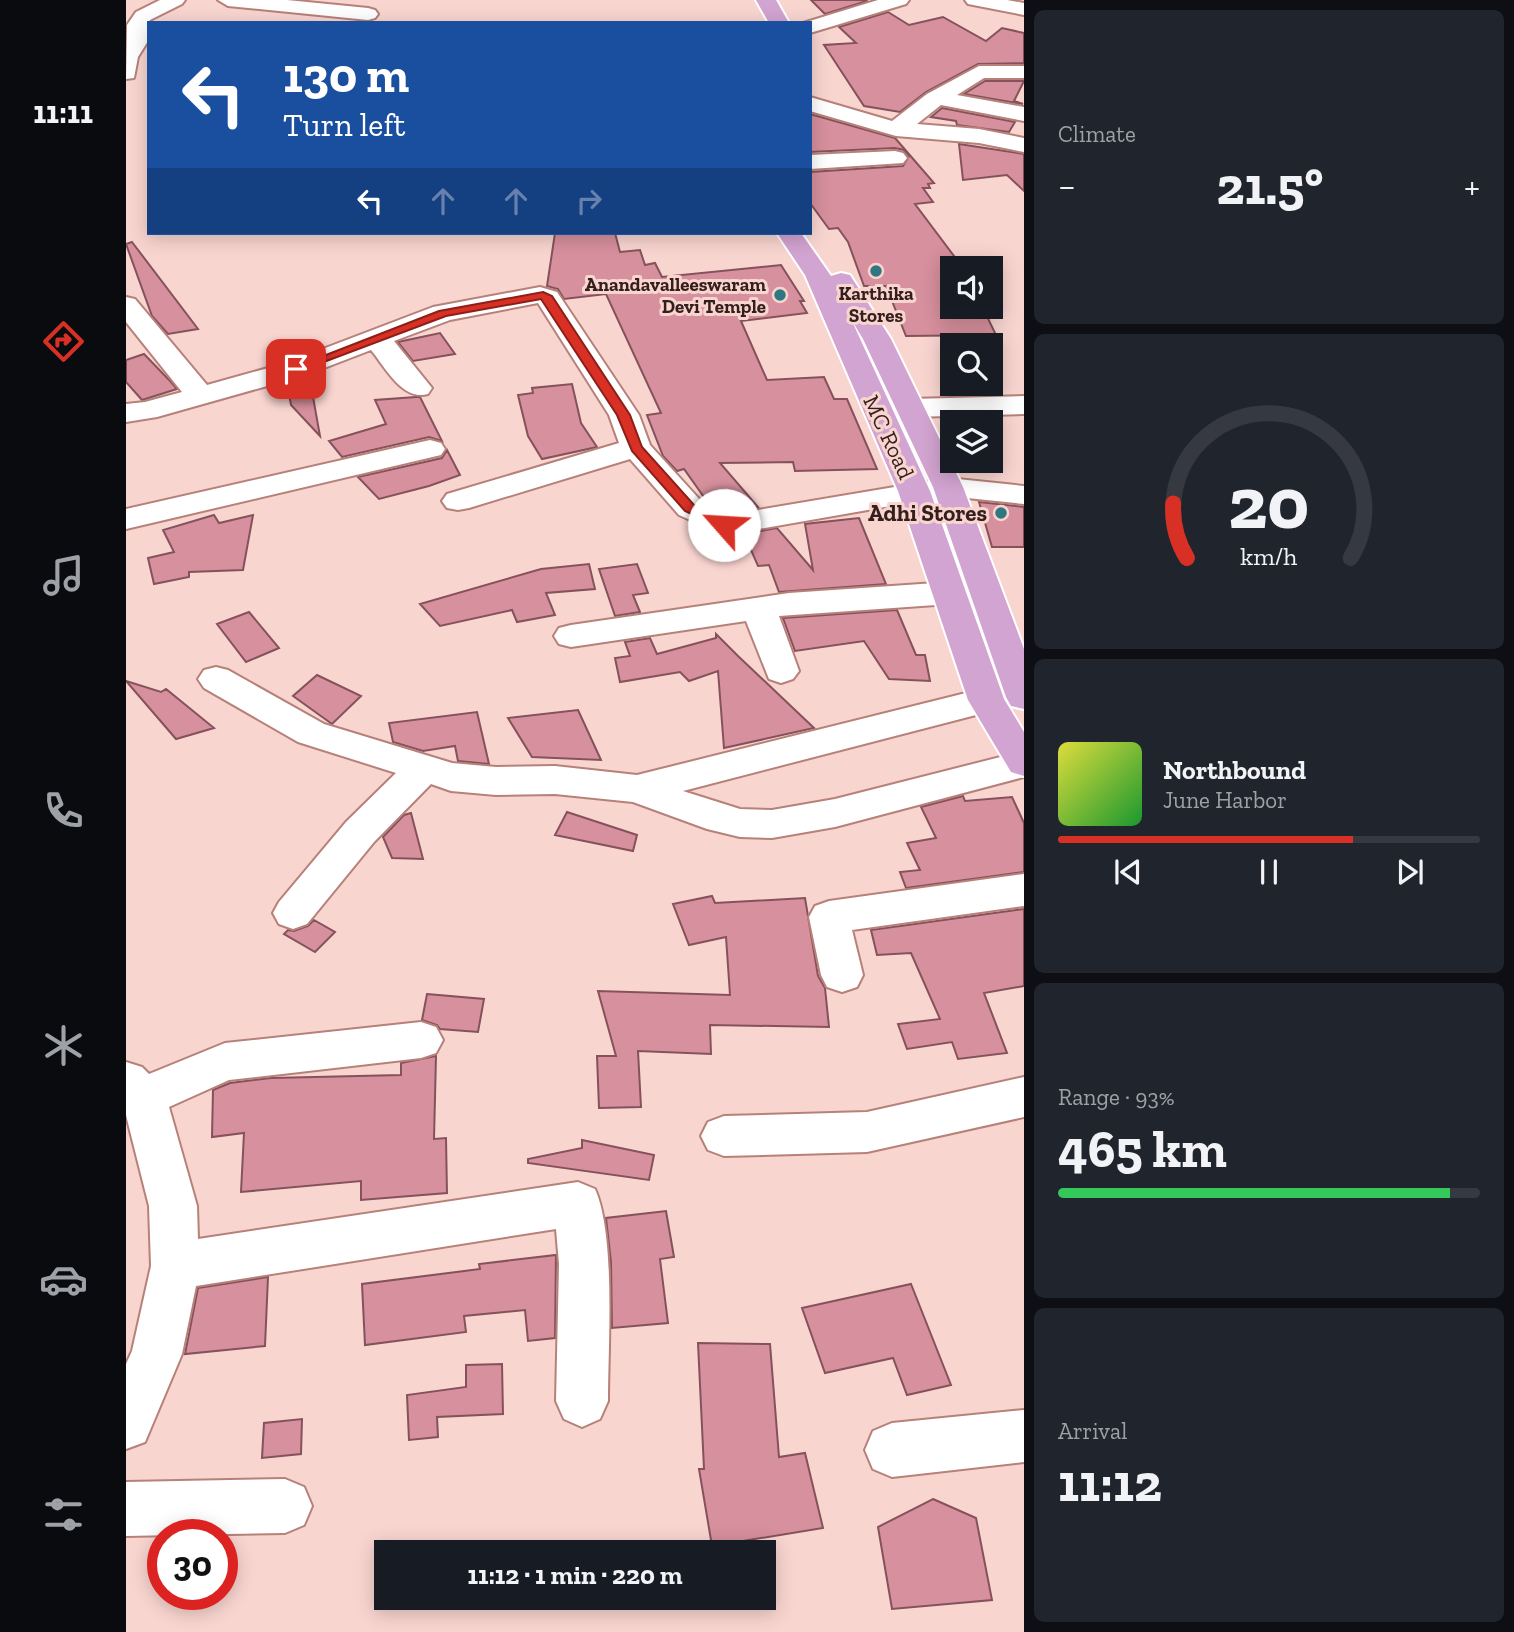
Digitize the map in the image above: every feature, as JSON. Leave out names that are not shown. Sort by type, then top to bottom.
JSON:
[{"type":"main road","points":[[766,0],[778,21]]},
{"type":"main road","points":[[781,0],[792,21]]},
{"type":"main road","name":"MC Road","points":[[790,235],[818,275],[868,393],[914,491],[986,700],[1024,764]]},
{"type":"main road","name":"MC Road","points":[[812,235],[877,338],[948,487],[1024,697]]},
{"type":"street","points":[[128,79],[128,57],[138,41],[137,25],[143,16],[175,0]]},
{"type":"street","points":[[228,0],[374,14]]},
{"type":"street","points":[[812,26],[899,0]]},
{"type":"street","points":[[975,0],[1024,9]]},
{"type":"street","points":[[896,130],[937,98],[979,72],[1022,69]]},
{"type":"street","points":[[937,98],[972,107],[1024,114]]},
{"type":"street","points":[[812,105],[896,130],[979,136],[1024,145]]},
{"type":"street","points":[[812,162],[895,158]]},
{"type":"street","points":[[126,413],[147,411],[296,369],[443,313],[535,295],[546,297],[624,415],[636,448],[690,508],[724,525],[948,487],[1024,495]]},
{"type":"street","points":[[126,305],[200,395]]},
{"type":"street","points":[[376,338],[418,388]]},
{"type":"street","points":[[910,408],[1024,405]]},
{"type":"street","points":[[458,501],[636,448]]},
{"type":"street","points":[[126,519],[430,449]]},
{"type":"street","points":[[571,636],[760,609],[950,593]]},
{"type":"street","points":[[760,609],[781,671]]},
{"type":"street","points":[[216,679],[311,733],[451,777],[555,780],[637,789],[707,815],[740,823],[772,824],[835,813],[1024,764]]},
{"type":"street","points":[[637,789],[986,700]]},
{"type":"street","points":[[293,913],[360,832],[422,769]]},
{"type":"street","points":[[842,975],[829,917],[1024,890]]},
{"type":"street","points":[[126,1423],[157,1354],[175,1266],[173,1206],[135,1089],[225,1062],[421,1040]]},
{"type":"street","points":[[724,1136],[867,1132],[1024,1097]]},
{"type":"street","points":[[175,1266],[578,1204],[583,1264],[582,1401]]},
{"type":"street","points":[[892,1450],[1024,1436]]},
{"type":"street","points":[[126,1508],[285,1506]]},
{"type":"building","points":[[811,0],[866,0],[867,1],[825,14]]},
{"type":"building","points":[[888,12],[909,25],[943,17],[986,41],[1002,28],[1024,33],[1024,63],[978,64],[926,92],[900,112],[864,106],[824,45],[856,43],[839,27]]},
{"type":"building","points":[[985,81],[1024,81],[1014,101],[1023,104],[964,94]]},
{"type":"building","points":[[942,108],[1015,122],[1009,132],[957,125],[956,121],[931,117]]},
{"type":"building","points":[[812,115],[895,138],[934,183],[928,184],[930,188],[923,188],[933,202],[915,204],[954,256],[940,256],[940,319],[988,319],[995,333],[906,336],[886,286],[864,286],[848,242],[838,228],[829,229],[812,206],[812,172],[903,166],[909,156],[904,150],[895,148],[812,152]]},
{"type":"building","points":[[959,144],[1024,154],[1024,191],[1007,175],[963,180]]},
{"type":"building","points":[[555,235],[616,235],[620,252],[640,250],[645,265],[655,263],[662,277],[781,265],[804,301],[800,301],[807,313],[741,321],[767,380],[824,377],[834,399],[847,399],[877,469],[795,471],[793,462],[720,463],[758,507],[728,512],[706,500],[684,469],[677,471],[663,456],[647,415],[661,413],[606,294],[564,299],[558,289],[547,286]]},
{"type":"building","points":[[132,242],[198,329],[168,334],[152,316],[126,244]]},
{"type":"building","points":[[440,333],[455,354],[413,361],[398,342]]},
{"type":"building","points":[[144,354],[177,389],[142,400],[126,382],[126,360]]},
{"type":"building","points":[[310,380],[320,436],[291,405],[287,383]]},
{"type":"building","points":[[572,384],[581,423],[597,447],[542,459],[528,436],[518,395],[533,393],[532,388]]},
{"type":"building","points":[[420,397],[442,441],[429,437],[342,457],[329,441],[386,424],[375,400]]},
{"type":"building","points":[[447,450],[460,475],[429,486],[379,499],[358,477],[442,458]]},
{"type":"building","points":[[979,502],[1024,507],[1024,547],[992,547]]},
{"type":"building","points":[[214,515],[219,523],[253,515],[243,570],[189,572],[189,577],[154,584],[148,558],[174,552],[163,530]]},
{"type":"building","points":[[859,518],[886,584],[779,592],[769,565],[758,566],[744,534],[777,528],[813,570],[805,524]]},
{"type":"building","points":[[589,564],[595,589],[546,593],[555,615],[517,622],[512,610],[440,626],[420,604],[541,569]]},
{"type":"building","points":[[637,564],[648,593],[633,595],[640,612],[615,616],[599,569]]},
{"type":"building","points":[[897,610],[916,655],[925,655],[930,681],[889,679],[864,641],[795,651],[783,618]]},
{"type":"building","points":[[249,612],[279,648],[246,662],[217,624]]},
{"type":"building","points":[[716,634],[814,728],[724,748],[718,671],[689,681],[680,672],[620,682],[615,658],[630,656],[625,642],[650,638],[657,654],[716,638]]},
{"type":"building","points":[[317,675],[361,696],[332,724],[293,696]]},
{"type":"building","points":[[126,681],[161,692],[166,689],[214,728],[176,739]]},
{"type":"building","points":[[578,710],[601,760],[532,757],[508,718]]},
{"type":"building","points":[[477,712],[489,764],[458,761],[455,746],[423,751],[393,742],[389,723]]},
{"type":"building","points":[[963,796],[965,801],[1012,797],[1024,823],[1024,872],[906,888],[900,872],[920,870],[907,843],[936,838],[921,807]]},
{"type":"building","points":[[567,812],[637,835],[633,851],[555,835]]},
{"type":"building","points":[[411,813],[423,859],[392,858],[383,837],[404,815]]},
{"type":"building","points":[[712,896],[715,903],[805,898],[818,976],[825,988],[829,1027],[710,1025],[711,1054],[638,1051],[641,1107],[599,1108],[597,1056],[616,1056],[598,991],[730,995],[726,937],[689,945],[673,904]]},
{"type":"building","points":[[1024,909],[1024,986],[984,993],[1007,1053],[958,1059],[952,1042],[907,1049],[898,1024],[940,1019],[911,953],[877,955],[871,930]]},
{"type":"building","points":[[314,920],[335,932],[315,952],[284,934],[288,930],[294,931],[308,926]]},
{"type":"building","points":[[427,994],[484,999],[478,1032],[440,1029],[437,1025],[422,1020]]},
{"type":"building","points":[[436,1056],[434,1139],[446,1138],[447,1193],[361,1200],[361,1181],[241,1192],[244,1133],[212,1137],[213,1090],[230,1083],[271,1078],[401,1075],[401,1063]]},
{"type":"building","points":[[582,1140],[654,1155],[649,1180],[528,1163],[528,1159],[582,1148]]},
{"type":"building","points":[[666,1211],[674,1257],[660,1259],[668,1323],[612,1328],[611,1262],[606,1218]]},
{"type":"building","points":[[556,1255],[555,1338],[528,1341],[525,1310],[464,1316],[466,1332],[365,1345],[362,1284],[480,1269],[479,1264]]},
{"type":"building","points":[[268,1277],[265,1346],[185,1354],[198,1288]]},
{"type":"building","points":[[911,1284],[951,1385],[907,1395],[893,1358],[825,1373],[802,1308]]},
{"type":"building","points":[[698,1343],[770,1344],[779,1457],[805,1453],[823,1528],[749,1540],[711,1540],[699,1469],[704,1469]]},
{"type":"building","points":[[502,1364],[503,1414],[437,1417],[438,1437],[409,1440],[407,1395],[466,1387],[466,1365]]},
{"type":"building","points":[[302,1419],[301,1454],[262,1458],[264,1423]]},
{"type":"building","points":[[933,1499],[976,1518],[992,1600],[892,1609],[878,1527]]},
{"type":"place","name":"Karthika Stores","points":[[876,271]]},
{"type":"place","name":"Anandavalleeswaram Devi Temple","points":[[780,295]]},
{"type":"place","name":"Adhi Stores","points":[[1001,513]]},
{"type":"route","points":[[296,369],[443,313],[535,295],[546,297],[624,415],[636,448],[690,508],[724,525]]}]
